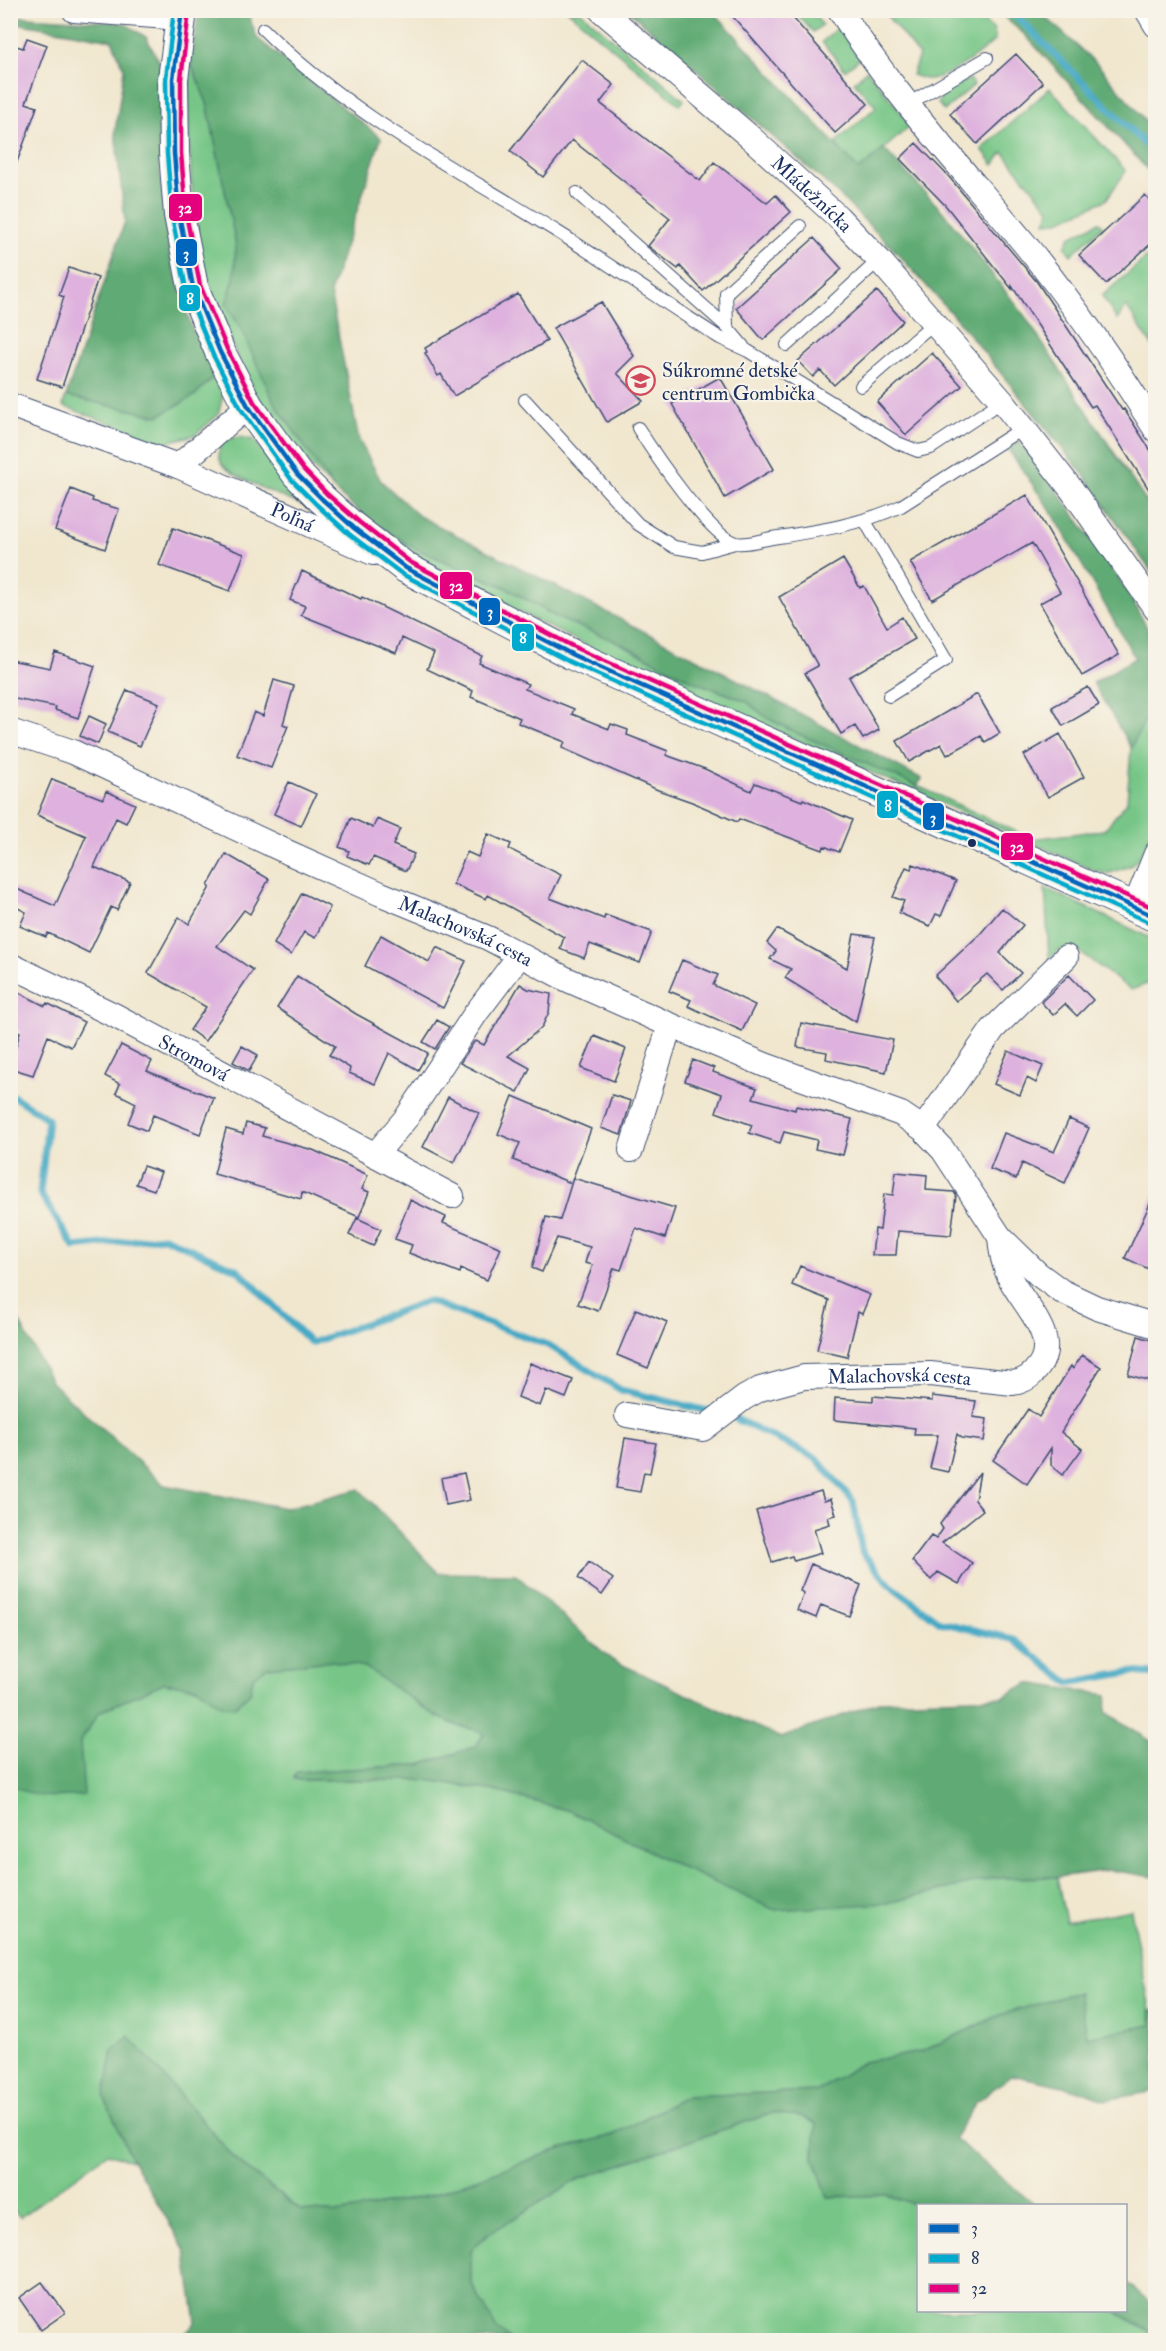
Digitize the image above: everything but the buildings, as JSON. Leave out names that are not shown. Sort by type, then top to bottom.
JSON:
[{"type":"street","points":[[74,10],[182,14],[173,79],[174,153],[179,215],[193,287],[220,352],[248,406],[297,474],[354,528],[406,567]]},
{"type":"street","name":"Mládežnícka","points":[[601,10],[750,137],[838,217],[879,260],[1002,401],[1072,490],[1155,609]]},
{"type":"street","points":[[840,10],[908,104],[1026,246],[1080,316],[1155,430]]},
{"type":"street","points":[[1147,10],[1155,25]]},
{"type":"street","name":"Poľná","points":[[10,405],[178,466],[406,567],[584,660],[1145,911]]},
{"type":"street","points":[[178,466],[248,406]]},
{"type":"street","name":"Malachovská cesta","points":[[10,731],[74,752],[285,851],[488,938],[520,956],[670,1025],[765,1065],[901,1114],[923,1129],[943,1150],[1000,1237],[1038,1274],[1061,1291],[1097,1308],[1155,1326]]},
{"type":"street","points":[[1145,911],[1155,854]]},
{"type":"street","points":[[375,1155],[406,1118],[476,1013],[520,956]]},
{"type":"street","points":[[923,1129],[993,1029],[1066,957]]},
{"type":"street","name":"Stromová","points":[[10,965],[114,1015],[452,1196]]},
{"type":"street","points":[[631,1150],[670,1025]]},
{"type":"street","name":"Malachovská cesta","points":[[627,1415],[703,1429],[760,1389],[804,1377],[930,1374],[1012,1383],[1024,1381],[1038,1367],[1047,1347],[1044,1334],[1009,1278],[1002,1257],[1000,1237]]},
{"type":"lane","points":[[263,29],[335,93],[417,148],[723,333],[748,351],[898,443],[918,451],[938,445],[1002,401]]},
{"type":"lane","points":[[908,104],[987,58]]},
{"type":"lane","points":[[577,193],[723,333]]},
{"type":"lane","points":[[723,333],[726,293],[800,226]]},
{"type":"lane","points":[[787,345],[879,260]]},
{"type":"lane","points":[[861,386],[934,322]]},
{"type":"lane","points":[[525,400],[638,524],[674,547],[702,552],[735,543],[833,528],[865,520],[901,506],[1023,428]]},
{"type":"lane","points":[[638,428],[663,467],[711,524],[718,532],[735,543]]},
{"type":"lane","points":[[865,520],[946,660],[889,696]]},
{"type":"green space","points":[[199,11],[247,11],[257,38],[381,138],[330,293],[359,440],[381,481],[419,516],[719,670],[922,779],[917,786],[796,733],[767,718],[746,701],[693,681],[618,642],[560,619],[505,587],[414,548],[368,519],[335,491],[274,402],[240,327],[226,304],[234,279],[236,245],[207,103],[190,61]]},
{"type":"green space","points":[[568,11],[580,11],[684,100],[680,105]]},
{"type":"green space","points":[[629,11],[713,11],[859,170],[884,149],[947,216],[1024,315],[1155,515],[1155,577],[1084,475],[959,322],[899,255],[835,191]]},
{"type":"green space","points":[[794,11],[812,11],[822,25],[813,32]]},
{"type":"green space","points":[[883,11],[972,11],[994,30],[995,40],[953,71],[943,76],[925,79],[912,75],[919,55]]},
{"type":"green space","points":[[997,11],[1039,11],[1098,65],[1155,132],[1155,178],[1025,35]]},
{"type":"green space","points":[[10,16],[124,23],[146,37],[160,63],[159,164],[170,256],[191,326],[215,375],[194,396],[158,416],[66,396],[125,221],[115,132],[124,69],[112,40],[11,22]]},
{"type":"green space","points":[[838,27],[860,58],[845,70],[822,42]]},
{"type":"green space","points":[[190,61],[207,103],[236,245],[234,279],[226,304],[240,327],[274,402],[335,491],[288,441],[253,391],[216,308],[202,262],[192,192],[188,122]]},
{"type":"green space","points":[[867,70],[911,125],[859,171],[835,143],[876,107],[854,82]]},
{"type":"green space","points":[[970,79],[974,85],[944,111],[938,103],[943,94]]},
{"type":"green space","points":[[1050,88],[1126,171],[1106,200],[1059,221],[1045,222],[1050,210],[1003,152],[994,165],[982,149]]},
{"type":"green space","points":[[1099,222],[1103,226],[1071,255],[1065,247],[1070,237]]},
{"type":"green space","points":[[1155,250],[1155,350],[1126,306],[1117,320],[1102,296]]},
{"type":"green space","points":[[215,375],[224,391],[218,415],[195,435],[164,443],[63,406],[66,396],[158,416],[194,396]]},
{"type":"green space","points":[[240,437],[254,440],[273,466],[304,500],[304,504],[301,505],[246,480],[222,464],[219,458],[220,446],[228,439]]},
{"type":"green space","points":[[1019,441],[1059,493],[1124,586],[1155,642],[1155,700],[1131,748],[1093,683],[1135,658],[1053,514],[1007,448]]},
{"type":"green space","points":[[368,519],[414,548],[505,587],[560,619],[618,642],[693,681],[746,701],[767,718],[796,733],[857,758],[1032,839],[1104,830],[1127,802],[1131,748],[1155,700],[1155,816],[1148,841],[1140,857],[1130,866],[1107,874],[1093,870],[616,660],[501,603],[411,553]]},
{"type":"green space","points":[[1045,888],[1155,940],[1155,981],[1131,990],[1073,947],[1062,949],[1049,959]]},
{"type":"green space","points":[[10,1304],[52,1383],[164,1485],[286,1508],[359,1489],[439,1573],[515,1574],[612,1660],[781,1738],[881,1701],[1003,1697],[1028,1683],[1107,1695],[1106,1712],[1155,1744],[1155,1877],[1110,1870],[1057,1877],[994,1878],[887,1903],[775,1910],[685,1869],[570,1811],[496,1791],[427,1780],[300,1780],[294,1778],[297,1772],[420,1765],[475,1747],[484,1735],[477,1730],[459,1726],[436,1716],[365,1667],[333,1661],[267,1667],[253,1677],[250,1693],[235,1707],[222,1706],[197,1687],[163,1683],[99,1712],[80,1742],[84,1795],[36,1795],[18,1788],[10,1783]]},
{"type":"green space","points":[[333,1661],[365,1667],[436,1716],[484,1734],[475,1747],[419,1765],[297,1772],[294,1779],[427,1780],[496,1791],[570,1811],[685,1869],[887,1903],[994,1878],[1057,1877],[1066,1922],[1131,1910],[1153,2025],[1087,2037],[1079,1992],[1000,2015],[921,2052],[863,2062],[818,2091],[687,2096],[613,2135],[557,2150],[432,2195],[338,2213],[300,2210],[236,2160],[129,2037],[104,2097],[133,2161],[108,2153],[20,2217],[10,2206],[10,1783],[16,1787],[80,1742],[99,1712],[163,1683],[197,1687],[222,1706],[250,1693],[253,1677],[266,1667]]},
{"type":"green space","points":[[1079,1992],[1087,2037],[1152,2025],[1150,2010],[1155,2010],[1155,2091],[1105,2100],[1064,2086],[1012,2075],[976,2102],[954,2138],[1034,2204],[917,2205],[887,2195],[828,2197],[814,2158],[816,2124],[801,2116],[772,2113],[580,2178],[488,2234],[471,2250],[471,2283],[497,2329],[510,2340],[177,2340],[196,2322],[185,2250],[133,2161],[104,2097],[113,2050],[129,2036],[236,2160],[300,2210],[338,2213],[432,2195],[557,2150],[613,2135],[687,2096],[818,2091],[863,2062],[921,2052],[1000,2015]]},
{"type":"green space","points":[[772,2113],[801,2116],[816,2124],[814,2158],[828,2197],[887,2195],[917,2204],[917,2312],[1117,2312],[1155,2334],[1155,2340],[510,2340],[497,2329],[471,2283],[471,2250],[488,2234],[580,2178]]},
{"type":"green space","points":[[1127,2282],[1155,2307],[1155,2334],[1117,2312],[1127,2312]]},
{"type":"waterway","points":[[1010,10],[1156,155]]},
{"type":"waterway","points":[[10,1094],[48,1119],[40,1193],[74,1247],[164,1237],[238,1270],[311,1343],[428,1301],[550,1346],[621,1390],[716,1413]]},
{"type":"waterway","points":[[730,1416],[816,1458],[853,1501],[862,1552],[890,1585],[940,1622],[1013,1639],[1069,1683],[1130,1672],[1156,1674]]},
{"type":"transit line","name":"8","points":[[174,10],[166,79],[167,153],[172,216],[186,289],[213,355],[241,409],[291,479],[317,505],[349,534],[402,574],[570,662],[1153,924]]},
{"type":"transit line","name":"3","points":[[182,10],[173,79],[174,153],[179,215],[193,287],[220,352],[248,406],[297,474],[322,499],[354,528],[406,568],[573,655],[1156,917]]},
{"type":"transit line","name":"32","points":[[189,11],[181,79],[181,153],[186,214],[200,285],[227,349],[254,402],[303,469],[327,494],[410,562],[576,648],[1156,909]]},
{"type":"place","name":"Súkromné detské centrum Gombička","points":[[641,381]]}]
